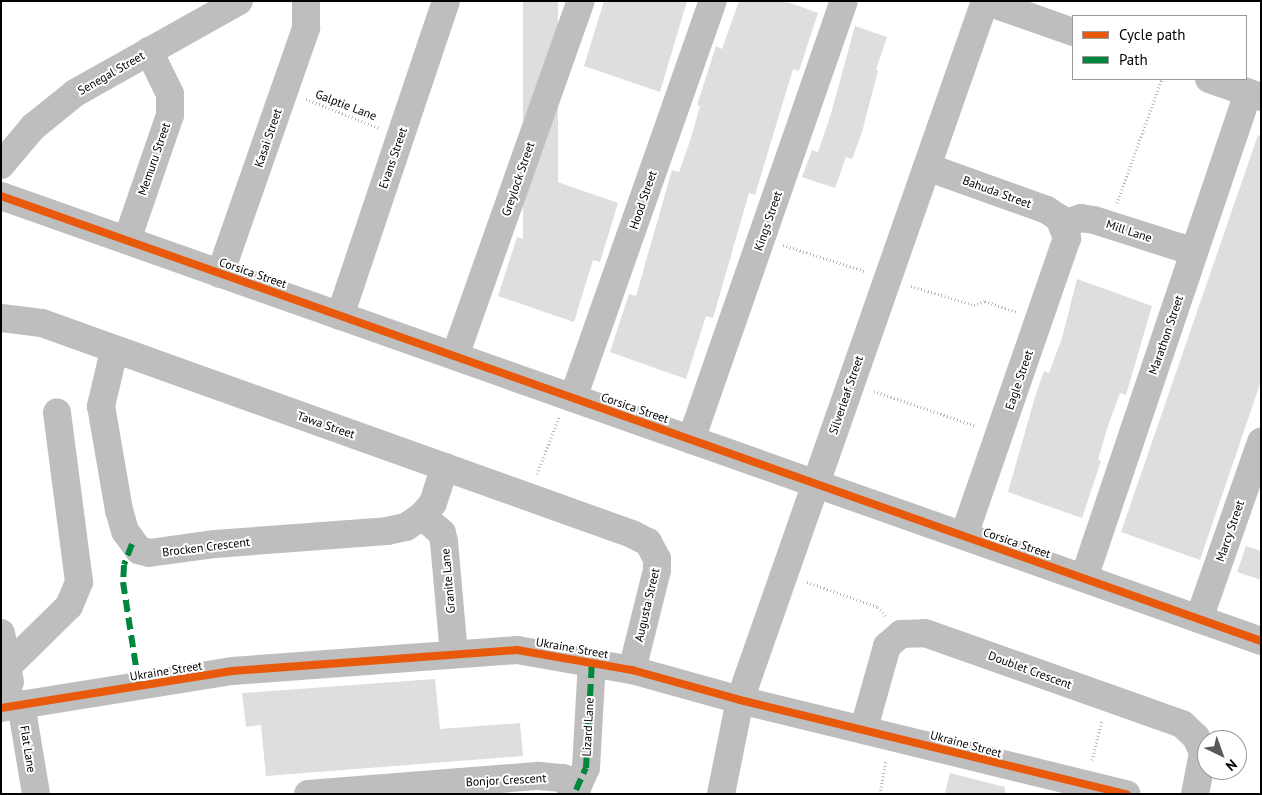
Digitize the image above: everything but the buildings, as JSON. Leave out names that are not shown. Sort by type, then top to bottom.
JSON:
[{"type":"street","name":"Senegal Street","points":[[1,166],[15,146],[53,109],[149,51],[239,1]]},
{"type":"street","name":"Kasai Street","points":[[220,274],[306,28],[306,1]]},
{"type":"street","name":"Evans Street","points":[[340,316],[446,1]]},
{"type":"street","name":"Greylock Street","points":[[455,356],[581,1]]},
{"type":"street","name":"Hood Street","points":[[568,402],[713,1]]},
{"type":"street","name":"Kings Street","points":[[691,440],[844,1]]},
{"type":"street","points":[[985,1],[1072,32]]},
{"type":"street","name":"Silverleaf Street","points":[[721,794],[740,700],[985,1]]},
{"type":"street","name":"Memuru Street","points":[[126,240],[170,115],[170,94],[149,51]]},
{"type":"street","points":[[1212,80],[1255,95]]},
{"type":"street","name":"Marathon Street","points":[[1084,578],[1194,252],[1255,95]]},
{"type":"street","name":"Bahuda Street","points":[[927,167],[1047,210],[1063,224]]},
{"type":"street","name":"Corsica Street","points":[[1,196],[455,356],[568,402],[691,440],[1261,641]]},
{"type":"street","name":"Mill Lane","points":[[1063,224],[1081,218],[1109,224],[1194,252]]},
{"type":"street","name":"Eagle Street","points":[[964,536],[1067,246],[1063,224]]},
{"type":"street","name":"Tawa Street","points":[[1,318],[42,323],[114,351],[632,534],[648,542]]},
{"type":"street","name":"Brocken Crescent","points":[[114,351],[102,406],[125,531],[139,550],[149,553],[215,544],[387,531],[406,527],[422,516],[437,495],[445,467]]},
{"type":"street","points":[[7,667],[69,606],[79,582],[57,412]]},
{"type":"street","name":"Marcy Street","points":[[1199,619],[1261,442]]},
{"type":"street","name":"Granite Lane","points":[[422,516],[442,533],[454,654]]},
{"type":"street","name":"Augusta Street","points":[[632,670],[657,570],[657,559],[648,542]]},
{"type":"street","name":"Flat Lane","points":[[1,633],[12,706],[36,794]]},
{"type":"street","name":"Doublet Crescent","points":[[864,728],[887,646],[900,634],[925,633],[1182,724],[1196,737],[1202,752],[1195,794]]},
{"type":"street","name":"Ukraine Street","points":[[12,706],[232,671],[517,650],[632,670],[740,700],[864,728],[1127,794]]},
{"type":"street","name":"Lizard Lane","points":[[577,792],[586,768],[592,662]]},
{"type":"street","name":"Bonjor Crescent","points":[[308,794],[538,776],[563,778],[577,792]]},
{"type":"path","points":[[1109,224],[1162,80]]},
{"type":"path","points":[[780,244],[868,272]]},
{"type":"path","points":[[908,285],[974,306],[985,301],[1022,313]]},
{"type":"path","points":[[871,390],[982,428]]},
{"type":"path","points":[[536,476],[568,402]]},
{"type":"path","points":[[804,581],[878,607],[888,620]]},
{"type":"path","points":[[1091,763],[1103,716]]},
{"type":"path","points":[[880,794],[886,757]]},
{"type":"marked path","points":[[132,544],[124,565],[123,582],[139,687]]},
{"type":"marked path","points":[[576,790],[586,768],[592,662]]},
{"type":"cycle path","points":[[1,196],[1261,641]]},
{"type":"cycle path","points":[[1,708],[232,671],[517,650],[632,670],[740,700],[1127,794]]}]
